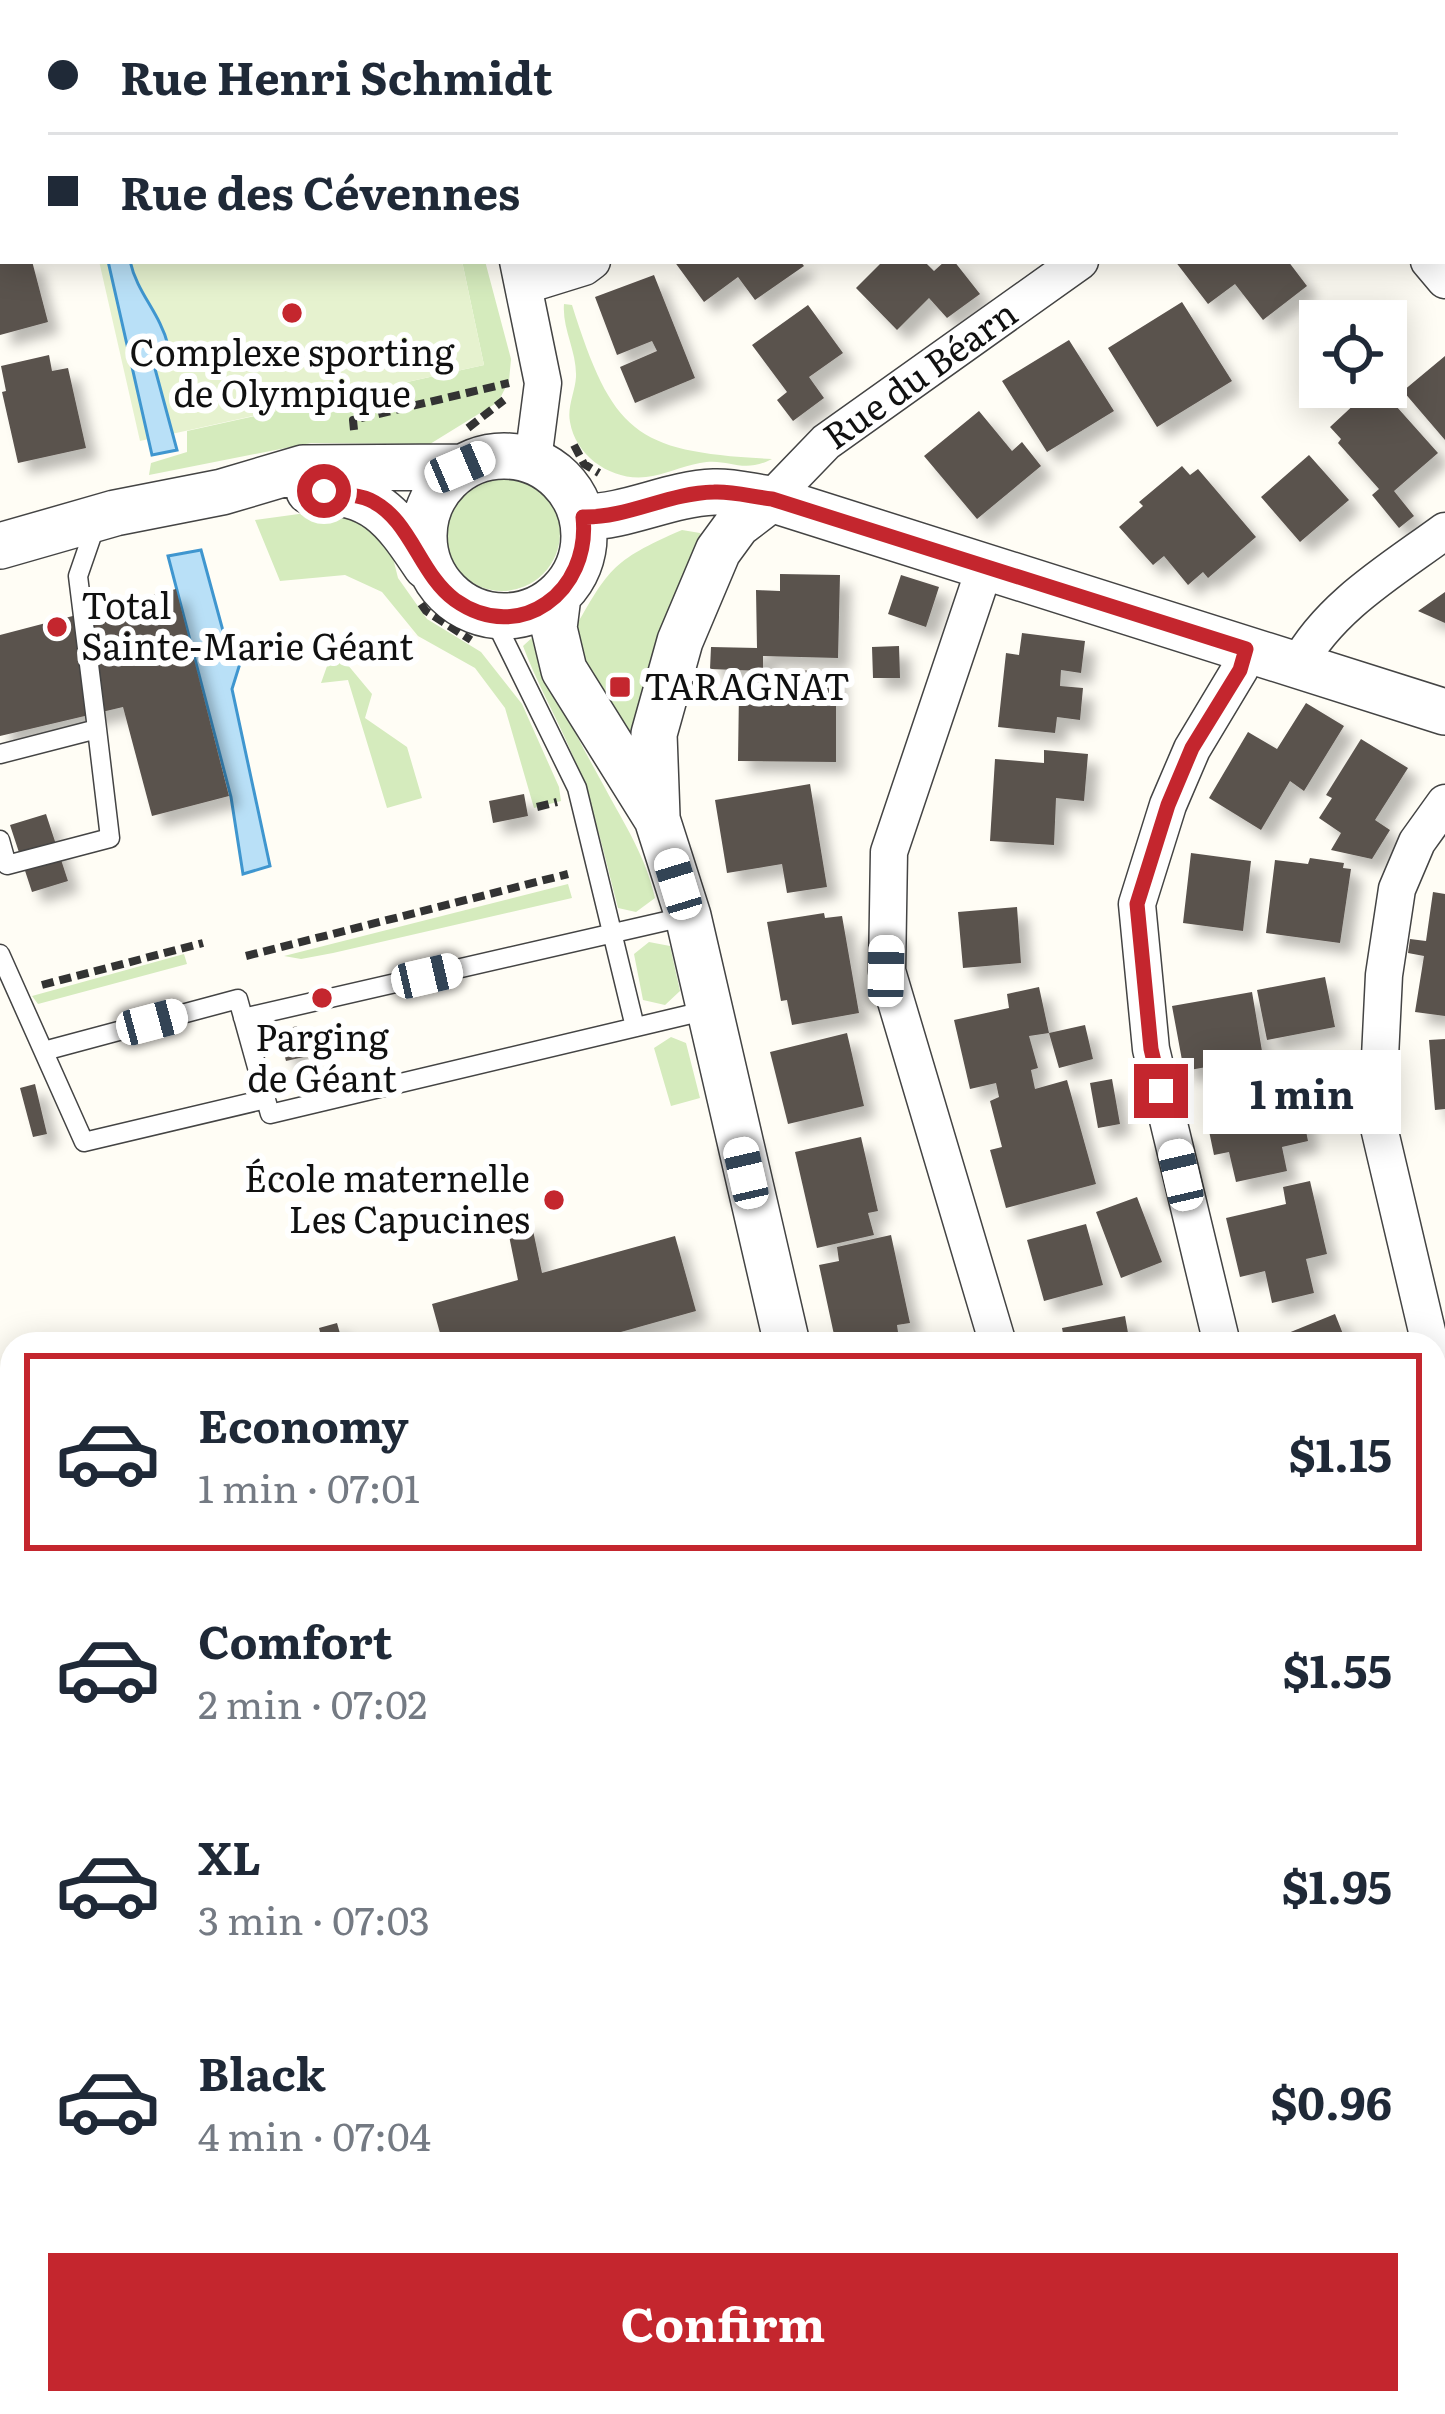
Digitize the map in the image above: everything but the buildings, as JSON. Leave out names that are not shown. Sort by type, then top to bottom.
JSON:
[{"type":"street","points":[[574,264],[522,273],[550,446],[583,517],[585,539],[581,560],[558,596],[554,628],[564,670],[657,819],[688,916],[784,1332]]},
{"type":"street","name":"Rue du Béarn","points":[[772,499],[826,442],[1075,264]]},
{"type":"street","points":[[0,547],[303,468],[456,451],[483,457],[550,446]]},
{"type":"street","points":[[425,587],[428,506],[456,451]]},
{"type":"street","points":[[222,492],[324,491],[370,500],[396,521],[425,587],[471,609],[489,632],[558,596]]},
{"type":"street","points":[[583,517],[614,518],[659,502],[714,492],[772,499],[1445,712]]},
{"type":"street","points":[[657,819],[654,734],[680,640],[718,551],[736,525],[772,499]]},
{"type":"street","points":[[1298,665],[1311,642],[1348,603],[1445,531]]},
{"type":"street","points":[[986,564],[889,852],[886,971],[994,1332]]},
{"type":"street","points":[[1219,1332],[1151,1049],[1137,904],[1168,805],[1192,748],[1240,670],[1246,649]]},
{"type":"street","points":[[1427,1332],[1377,1119],[1384,975],[1397,889],[1417,842],[1445,803]]},
{"type":"lane","points":[[0,840],[7,865],[110,838],[78,576],[106,516]]},
{"type":"lane","points":[[489,632],[577,788],[635,1028]]},
{"type":"lane","points":[[0,754],[98,729]]},
{"type":"lane","points":[[243,1018],[688,916]]},
{"type":"lane","points":[[0,954],[84,1142],[268,1107],[710,1010]]},
{"type":"lane","points":[[44,1051],[238,999],[268,1107]]},
{"type":"path","points":[[355,435],[353,421],[517,381],[509,395],[470,427],[456,451]]},
{"type":"path","points":[[550,446],[606,477]]},
{"type":"path","points":[[425,587],[426,611],[489,632]]},
{"type":"path","points":[[537,807],[562,801],[563,789]]},
{"type":"path","points":[[246,956],[568,874]]},
{"type":"path","points":[[33,987],[203,943]]},
{"type":"green space","name":"Complexe sporting de Olympique","points":[[100,264],[463,264],[484,365],[140,441]]},
{"type":"green space","points":[[463,264],[486,264],[511,359],[509,381],[498,402],[430,444],[311,443],[149,475],[151,463],[187,452],[187,431],[484,365]]},
{"type":"green space","points":[[564,304],[572,305],[601,383],[636,428],[689,450],[772,459],[752,466],[700,463],[646,477],[621,475],[598,464],[580,446],[570,422],[576,367]]},
{"type":"green space","points":[[502,475],[524,480],[543,492],[555,511],[560,533],[555,555],[543,574],[524,586],[502,591],[480,586],[461,574],[449,555],[444,533],[449,511],[461,492],[480,480]]},
{"type":"green space","points":[[350,507],[387,534],[398,578],[427,619],[481,652],[522,704],[561,801],[534,808],[505,708],[475,668],[418,636],[382,592],[345,575],[280,581],[255,520]]},
{"type":"green space","points":[[682,530],[700,533],[710,549],[644,782],[570,637],[613,570],[639,550]]},
{"type":"green space","points":[[535,635],[566,713],[646,869],[655,898],[636,912],[618,908],[584,786],[523,646]]},
{"type":"green space","points":[[331,655],[342,658],[372,694],[365,718],[407,747],[422,798],[387,808],[348,680],[321,683]]},
{"type":"green space","points":[[568,884],[572,898],[333,953],[301,959],[284,956]]},
{"type":"green space","points":[[649,942],[670,946],[680,991],[665,1005],[643,1000],[634,954]]},
{"type":"green space","points":[[184,954],[187,964],[38,1004],[32,996]]},
{"type":"green space","points":[[671,1037],[686,1043],[700,1098],[671,1106],[654,1048]]},
{"type":"water","points":[[109,264],[131,264],[168,345],[151,354],[177,450],[152,455]]},
{"type":"water","points":[[201,550],[226,642],[241,638],[242,657],[232,689],[270,866],[243,874],[231,797],[168,556]]},
{"type":"place","name":"Complexe sporting de Olympique","points":[[292,313]]},
{"type":"place","name":"Total Sainte-Marie Géant","points":[[57,627]]},
{"type":"place","name":"TARAGNAT","points":[[620,687]]},
{"type":"place","name":"Parging de Géant","points":[[322,998]]},
{"type":"place","name":"École maternelle Les Capucines","points":[[554,1200]]},
{"type":"route","points":[[324,491],[370,500],[396,521],[451,597],[492,616],[516,615],[558,596],[581,560],[583,517],[614,518],[659,502],[714,492],[772,499],[1246,649],[1232,687],[1192,748],[1168,805],[1137,904],[1151,1049],[1161,1091]]}]
